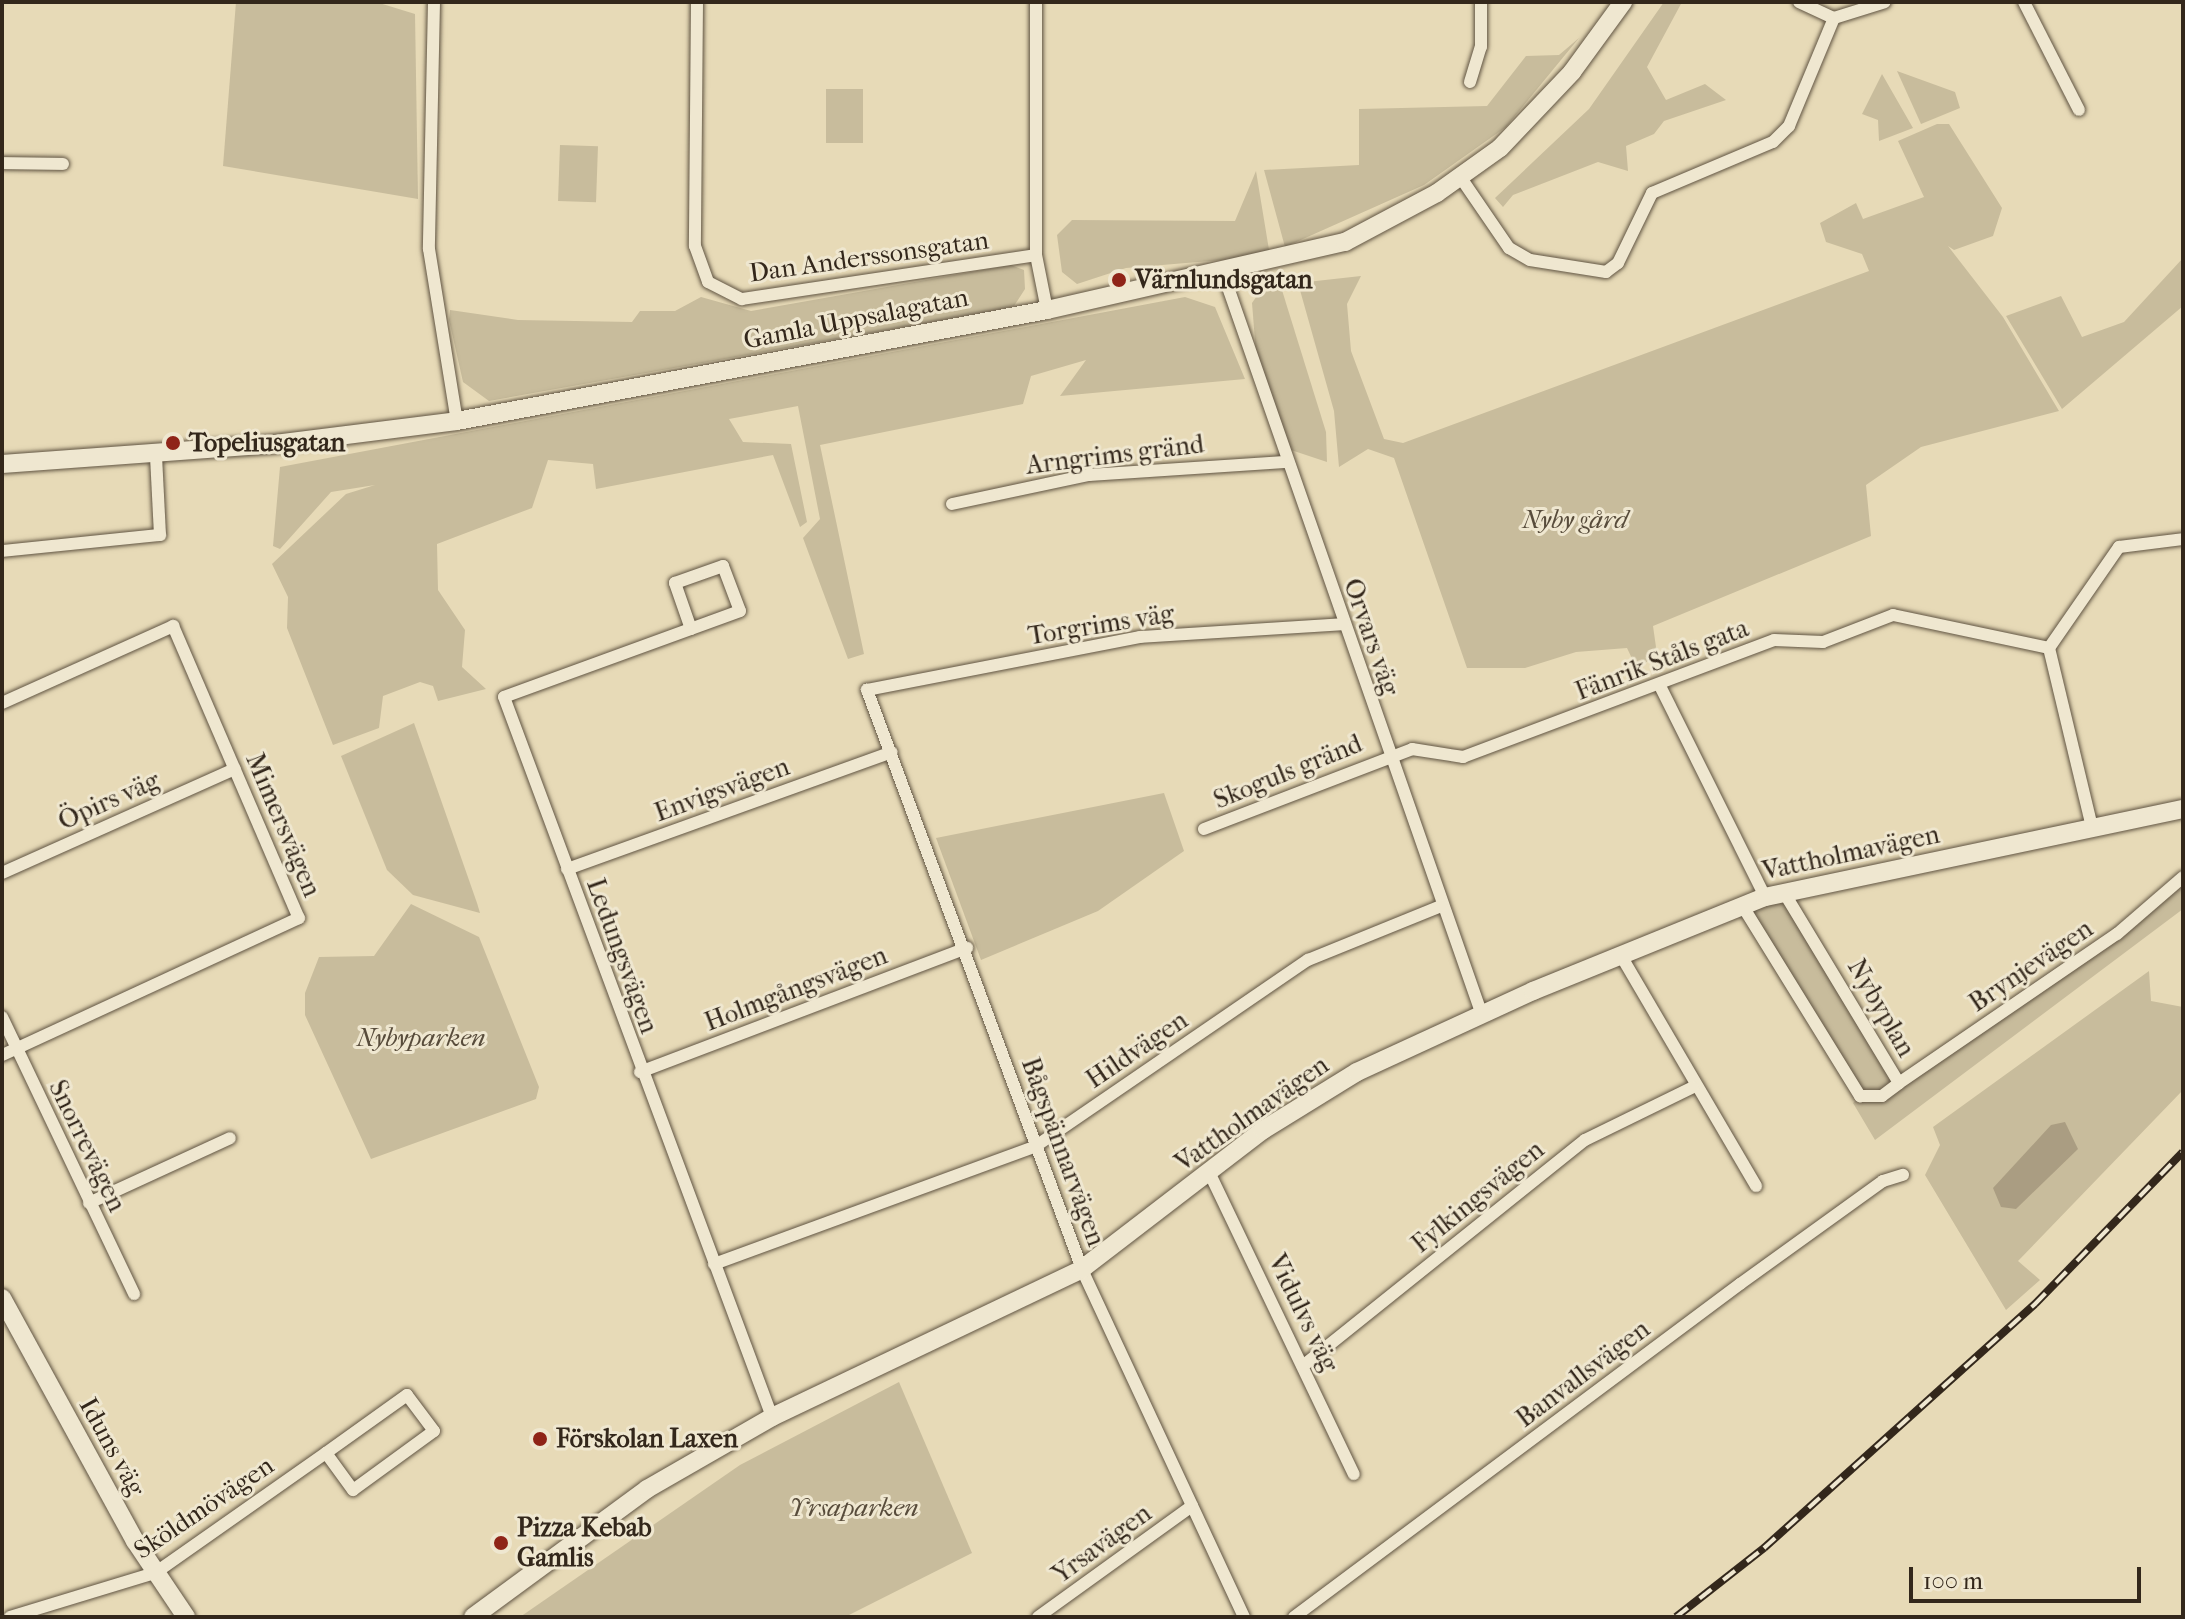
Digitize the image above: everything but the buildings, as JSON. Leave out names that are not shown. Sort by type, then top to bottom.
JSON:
[{"type":"street","points":[[434,2],[429,249],[457,421]]},
{"type":"street","name":"Dan Anderssonsgatan","points":[[697,2],[695,246],[708,282],[742,299],[1036,255]]},
{"type":"street","points":[[1036,2],[1036,255],[1047,310]]},
{"type":"street","points":[[1470,82],[1481,47],[1481,2]]},
{"type":"street","name":"Gamla Uppsalagatan","points":[[2,464],[156,455],[457,421],[1047,310],[1223,273],[1345,242],[1461,178],[1536,114],[1623,2]]},
{"type":"street","points":[[1799,2],[1834,18],[1885,2]]},
{"type":"street","points":[[2024,2],[2079,110]]},
{"type":"street","points":[[1461,178],[1509,248],[1530,260],[1606,272],[1618,263],[1652,193],[1773,142],[1789,126],[1834,18]]},
{"type":"street","points":[[2,163],[63,164]]},
{"type":"street","name":"Orvars väg","points":[[1223,273],[1285,462],[1482,1015]]},
{"type":"street","points":[[2,551],[160,535],[156,455]]},
{"type":"street","name":"Arngrims gränd","points":[[952,504],[1089,475],[1285,462]]},
{"type":"street","points":[[2092,827],[2049,648],[2119,547],[2183,539]]},
{"type":"street","name":"Ledungsvägen","points":[[691,629],[675,583],[723,566],[740,611],[691,629],[504,697],[640,1072],[772,1417]]},
{"type":"street","name":"Fänrik Ståls gata","points":[[1389,756],[1412,749],[1463,757],[1661,688],[1774,640],[1823,642],[1893,615],[2049,648]]},
{"type":"street","name":"Torgrims väg","points":[[867,690],[1140,637],[1344,624]]},
{"type":"street","name":"Mimersvägen","points":[[2,703],[173,626],[299,918],[2,1055]]},
{"type":"street","points":[[1661,688],[1765,897]]},
{"type":"street","name":"Bågspännarvägen","points":[[867,690],[967,948],[1082,1269],[1244,1617]]},
{"type":"street","name":"Envigsvägen","points":[[567,869],[892,752]]},
{"type":"street","name":"Skoguls gränd","points":[[1204,829],[1389,756]]},
{"type":"street","name":"Öpirs väg","points":[[2,873],[235,769]]},
{"type":"street","name":"Vattholmavägen","points":[[473,1617],[647,1489],[772,1417],[1082,1269],[1209,1172],[1357,1072],[1620,954],[1765,897],[2183,809]]},
{"type":"street","name":"Brynjevägen","points":[[1899,1083],[2117,934],[2183,877]]},
{"type":"street","name":"Nybyplan","points":[[1742,905],[1860,1096],[1882,1096],[1899,1083],[1784,892]]},
{"type":"street","name":"Hildvägen","points":[[714,1264],[1036,1146],[1308,960],[1441,906]]},
{"type":"street","name":"Holmgångsvägen","points":[[640,1072],[967,948]]},
{"type":"street","points":[[1620,954],[1693,1087],[1756,1186]]},
{"type":"street","name":"Snorrevägen","points":[[2,1017],[134,1294]]},
{"type":"street","name":"Fylkingsvägen","points":[[1304,1365],[1585,1140],[1693,1087]]},
{"type":"street","points":[[89,1203],[230,1138]]},
{"type":"street","name":"Vidulvs väg","points":[[1209,1172],[1354,1474]]},
{"type":"street","name":"Banvallsvägen","points":[[1294,1617],[1751,1275],[1883,1181],[1903,1175]]},
{"type":"street","name":"Iduns väg","points":[[2,1298],[155,1573],[186,1617]]},
{"type":"street","name":"Sköldmövägen","points":[[10,1617],[155,1573],[407,1395],[434,1431],[353,1490],[326,1453]]},
{"type":"street","name":"Yrsavägen","points":[[1038,1617],[1192,1506]]},
{"type":"green space","points":[[236,2],[376,2],[415,14],[418,199],[223,166]]},
{"type":"green space","points":[[1664,2],[1682,2],[1647,67],[1666,100],[1705,84],[1726,100],[1664,121],[1654,134],[1626,146],[1628,171],[1598,162],[1513,195],[1503,207],[1495,198],[1589,109]]},
{"type":"green space","points":[[1579,38],[1506,127],[1424,185],[1285,247],[1264,170],[1359,165],[1359,109],[1487,106],[1526,56],[1559,55]]},
{"type":"green space","points":[[1897,71],[1955,92],[1960,108],[1921,124]]},
{"type":"green space","points":[[1882,74],[1913,128],[1879,141],[1878,120],[1862,114]]},
{"type":"green space","points":[[826,89],[863,89],[863,143],[826,143]]},
{"type":"green space","name":"Nyby gård","points":[[1937,124],[1949,124],[2002,208],[1993,236],[1954,250],[1948,246],[2003,317],[2059,411],[1921,447],[1866,485],[1871,536],[1653,626],[1657,654],[1637,669],[1627,648],[1576,652],[1525,668],[1467,668],[1394,458],[1368,449],[1339,467],[1334,411],[1298,283],[1361,276],[1347,304],[1351,351],[1384,439],[1403,443],[1869,271],[1862,254],[1826,242],[1820,223],[1856,203],[1863,219],[1924,197],[1898,141]]},
{"type":"green space","points":[[560,145],[598,146],[596,202],[558,201]]},
{"type":"green space","points":[[1256,171],[1270,256],[1126,268],[1077,284],[1062,272],[1057,235],[1072,220],[1235,221]]},
{"type":"green space","points":[[2183,258],[2183,306],[2062,409],[2006,316],[2061,296],[2082,337],[2124,322]]},
{"type":"green space","points":[[1011,265],[1024,270],[1025,289],[1014,306],[489,401],[463,382],[449,320],[450,310],[518,320],[632,322],[640,311],[675,311],[701,297],[751,311]]},
{"type":"green space","points":[[1281,287],[1326,432],[1327,462],[1291,450],[1256,353],[1252,303],[1261,290]]},
{"type":"green space","points":[[1185,297],[1215,307],[1245,379],[1060,396],[1086,360],[1031,376],[1023,404],[820,445],[864,654],[848,659],[803,538],[820,519],[798,406],[729,419],[743,442],[791,444],[807,522],[800,527],[773,455],[596,489],[593,464],[548,460],[532,508],[437,544],[438,590],[465,630],[462,667],[486,689],[438,701],[433,686],[420,682],[383,696],[379,728],[333,745],[287,628],[288,597],[272,564],[346,494],[375,485],[331,492],[280,549],[273,546],[280,467]]},
{"type":"green space","points":[[414,723],[480,913],[413,895],[387,870],[341,756]]},
{"type":"green space","points":[[1164,793],[1184,851],[1098,911],[981,960],[936,838]]},
{"type":"green space","points":[[2183,877],[2183,909],[1875,1140],[1853,1103],[1860,1096],[1742,905],[1784,892],[1899,1083],[2117,934]]},
{"type":"green space","name":"Nybyparken","points":[[411,904],[479,937],[539,1087],[536,1099],[371,1159],[305,1015],[305,993],[319,957],[374,956]]},
{"type":"green space","points":[[2149,971],[2151,1001],[2183,1007],[2183,1090],[2018,1261],[2040,1280],[2006,1310],[1925,1175],[1940,1145],[1933,1127]]},
{"type":"green space","name":"Yrsaparken","points":[[899,1382],[972,1553],[845,1617],[520,1617],[740,1465]]},
{"type":"shaded area","points":[[2065,1122],[2078,1149],[2016,1209],[2001,1207],[1993,1188],[2051,1125]]},
{"type":"railway","points":[[1676,1617],[1764,1548],[2035,1304],[2183,1152]]},
{"type":"place","name":"Värnlundsgatan","points":[[1119,280]]},
{"type":"place","name":"Topeliusgatan","points":[[173,443]]},
{"type":"place","name":"Förskolan Laxen","points":[[540,1439]]},
{"type":"place","name":"Pizza Kebab Gamlis","points":[[501,1543]]}]
